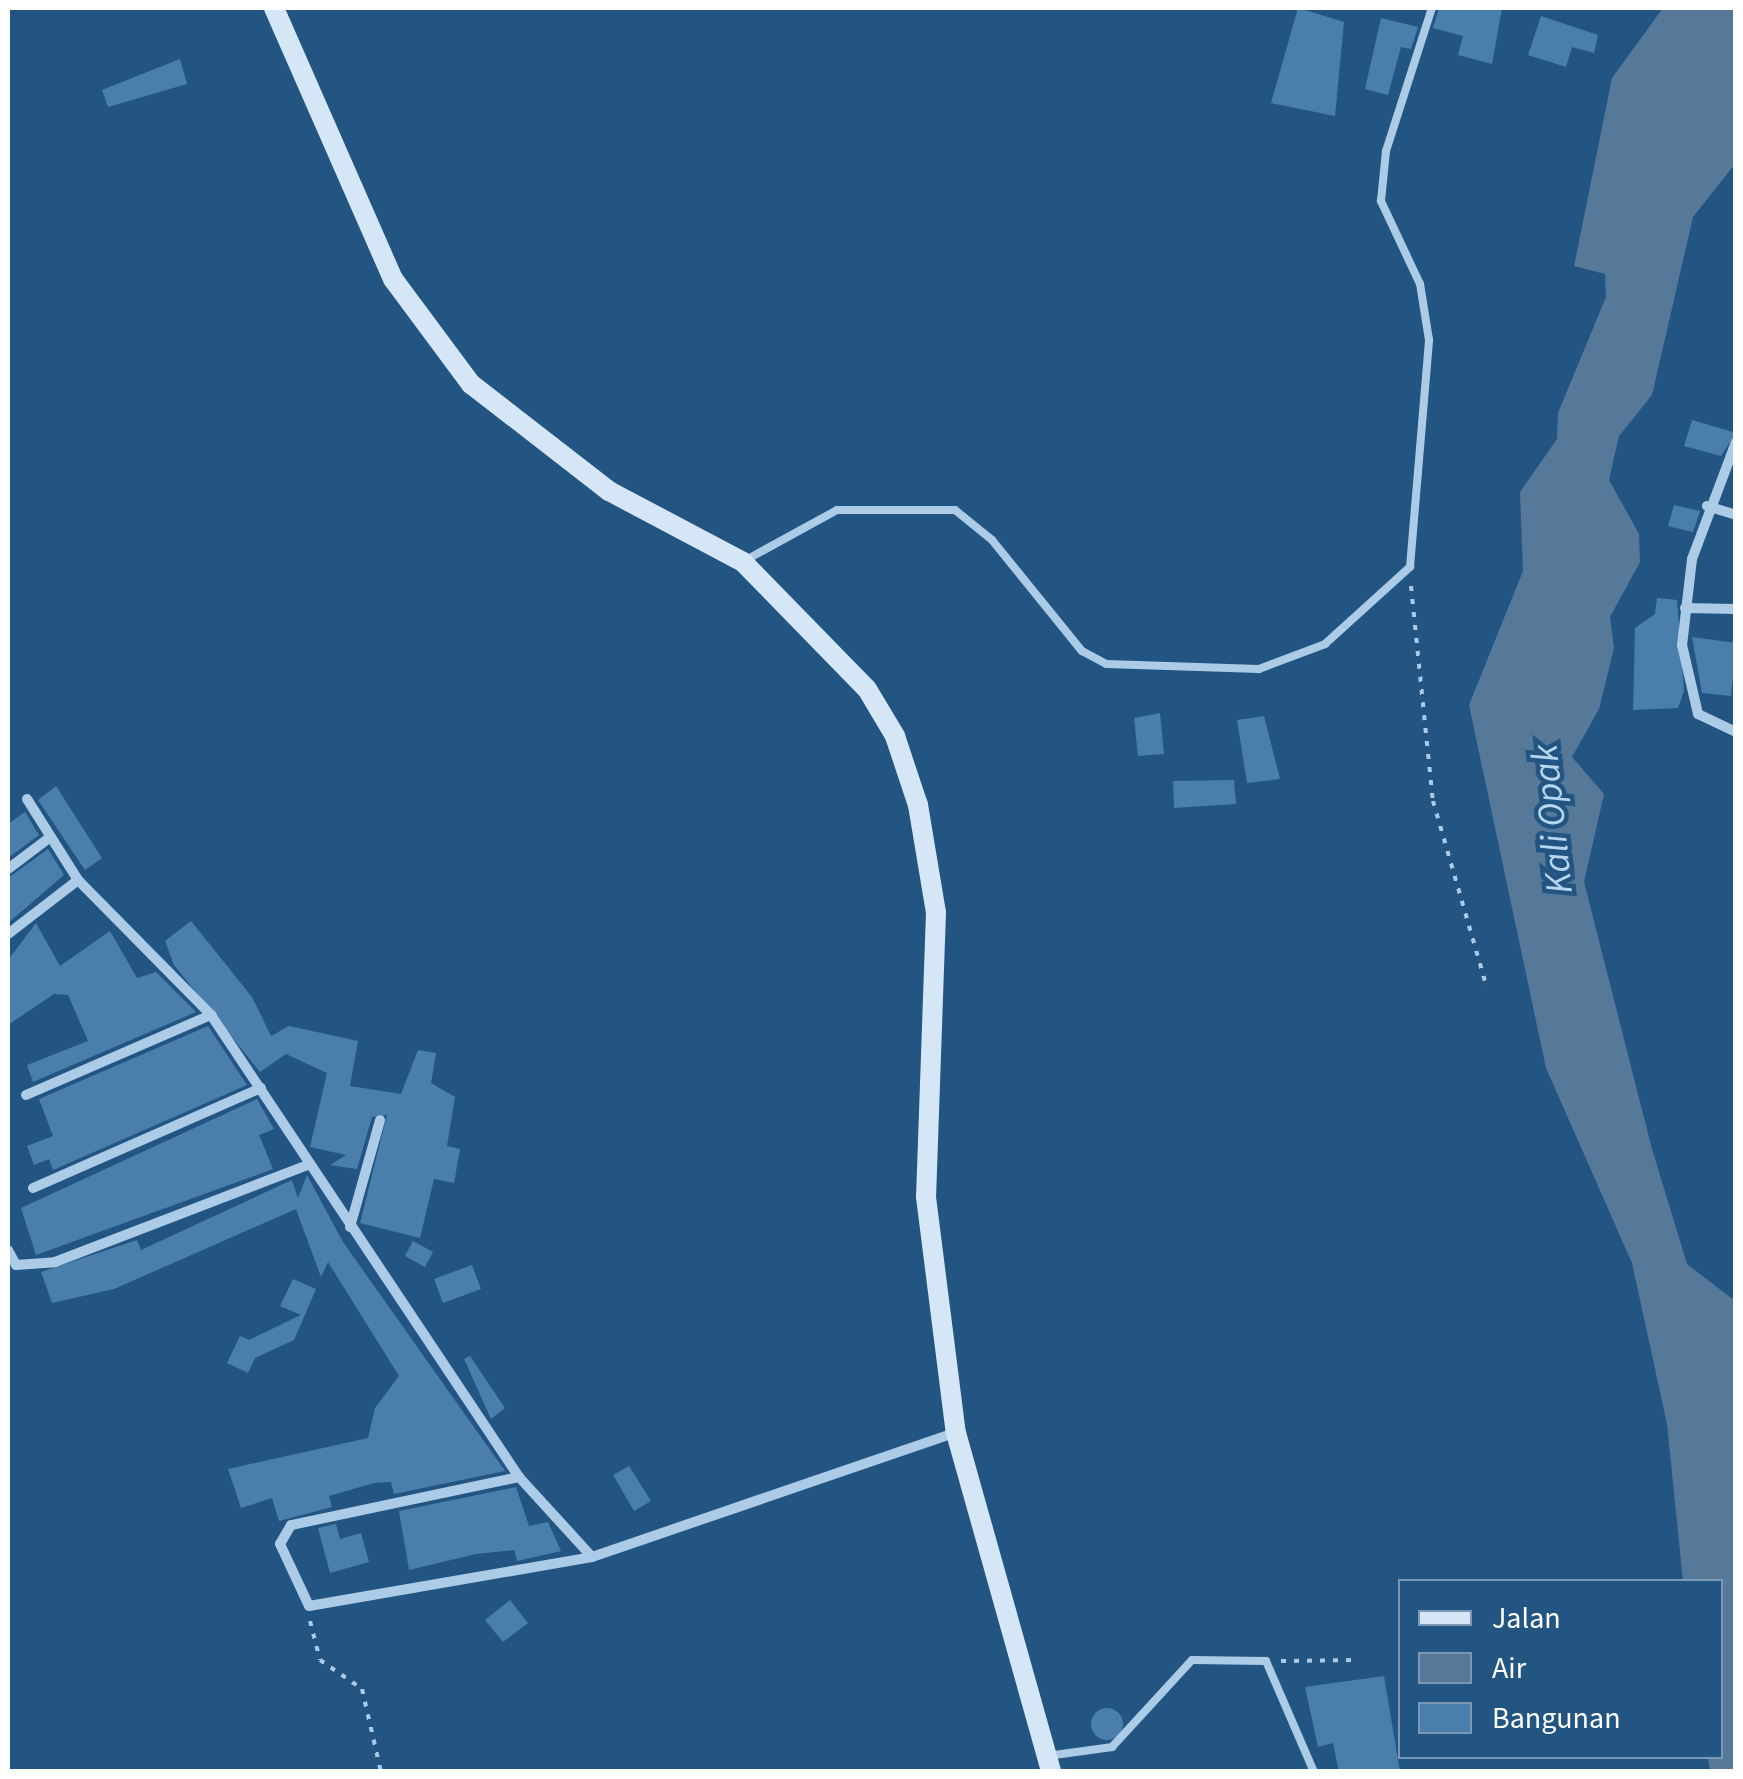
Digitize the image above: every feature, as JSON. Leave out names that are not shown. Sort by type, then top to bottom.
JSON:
[{"type":"street","points":[[274,8],[385,264],[471,384],[609,492],[743,562],[867,688],[918,805],[936,912],[926,1196],[956,1433],[1048,1764]]},
{"type":"street","points":[[1736,442],[1707,506],[1685,608],[1686,679],[1698,714],[1736,732]]},
{"type":"street","points":[[1707,506],[1736,514]]},
{"type":"street","points":[[1685,608],[1736,609]]},
{"type":"street","points":[[27,800],[78,880],[211,1015],[518,1477],[592,1557]]},
{"type":"street","points":[[8,869],[48,838]]},
{"type":"street","points":[[8,934],[78,880]]},
{"type":"street","points":[[26,1095],[211,1015]]},
{"type":"street","points":[[32,1188],[261,1088]]},
{"type":"street","points":[[350,1227],[380,1120]]},
{"type":"street","points":[[8,1250],[16,1265],[55,1262],[308,1165]]},
{"type":"street","points":[[518,1477],[285,1528],[280,1544],[308,1606],[592,1557],[956,1433]]},
{"type":"lane","points":[[743,562],[837,510],[955,510],[992,540],[1082,651],[1106,664],[1259,669],[1324,644],[1410,567],[1430,340],[1420,284],[1381,201],[1386,150],[1432,8]]},
{"type":"lane","points":[[1048,1764],[1112,1747],[1192,1660],[1266,1661],[1314,1772]]},
{"type":"path","points":[[1410,567],[1434,801],[1487,988]]},
{"type":"path","points":[[308,1606],[320,1660],[362,1690],[381,1772]]},
{"type":"path","points":[[1266,1661],[1359,1660]]},
{"type":"water","name":"Kali Opak","points":[[1663,8],[1735,8],[1735,164],[1693,217],[1652,395],[1619,436],[1609,480],[1639,534],[1640,562],[1610,617],[1614,648],[1599,709],[1572,757],[1604,794],[1584,882],[1652,1149],[1687,1264],[1735,1301],[1735,1772],[1710,1771],[1708,1759],[1723,1759],[1723,1579],[1683,1579],[1667,1424],[1632,1263],[1546,1068],[1469,705],[1523,571],[1520,492],[1557,439],[1558,413],[1606,297],[1605,274],[1574,266],[1612,78]]},
{"type":"building","points":[[1298,8],[1344,22],[1335,116],[1271,103]]},
{"type":"building","points":[[1439,8],[1502,8],[1492,64],[1458,55],[1463,36],[1433,28]]},
{"type":"building","points":[[1541,16],[1598,35],[1594,53],[1572,47],[1566,67],[1528,55]]},
{"type":"building","points":[[1381,18],[1418,27],[1411,49],[1401,47],[1388,95],[1365,89]]},
{"type":"building","points":[[180,59],[187,84],[108,107],[102,90]]},
{"type":"building","points":[[1692,420],[1736,433],[1721,456],[1684,446]]},
{"type":"building","points":[[1674,505],[1700,511],[1693,532],[1668,526]]},
{"type":"building","points":[[1657,598],[1677,600],[1684,691],[1678,708],[1633,710],[1635,628],[1655,614]]},
{"type":"building","points":[[1692,637],[1736,643],[1731,696],[1702,693]]},
{"type":"building","points":[[1160,713],[1164,754],[1138,756],[1134,718]]},
{"type":"building","points":[[1264,716],[1280,779],[1247,783],[1237,720]]},
{"type":"building","points":[[1234,780],[1236,804],[1174,808],[1173,781]]},
{"type":"building","points":[[56,786],[102,858],[85,870],[38,800]]},
{"type":"building","points":[[25,812],[39,835],[8,858],[8,824]]},
{"type":"building","points":[[48,849],[64,875],[8,923],[8,878]]},
{"type":"building","points":[[191,921],[252,997],[271,1036],[289,1026],[358,1041],[350,1086],[401,1094],[418,1050],[436,1053],[431,1083],[455,1097],[447,1146],[460,1149],[454,1183],[434,1179],[420,1238],[360,1223],[387,1115],[372,1117],[357,1169],[330,1165],[346,1155],[310,1147],[327,1073],[286,1054],[260,1072],[174,965],[165,941]]},
{"type":"building","points":[[36,923],[60,966],[110,931],[137,978],[156,972],[196,1012],[33,1082],[27,1065],[88,1041],[68,995],[54,994],[8,1025],[8,960]]},
{"type":"building","points":[[208,1026],[247,1085],[53,1170],[49,1159],[34,1165],[27,1146],[53,1136],[39,1099]]},
{"type":"building","points":[[257,1099],[274,1129],[259,1135],[273,1169],[36,1255],[21,1208]]},
{"type":"building","points":[[307,1175],[343,1242],[505,1471],[394,1494],[391,1482],[374,1483],[329,1496],[332,1507],[279,1521],[272,1498],[241,1508],[228,1469],[368,1438],[375,1408],[399,1376],[328,1262],[321,1277],[296,1209],[114,1289],[52,1303],[41,1272],[137,1240],[141,1250],[292,1180],[298,1198]]},
{"type":"building","points":[[413,1241],[433,1252],[425,1267],[405,1256]]},
{"type":"building","points":[[472,1265],[481,1289],[443,1303],[434,1279]]},
{"type":"building","points":[[293,1279],[316,1289],[294,1340],[255,1358],[248,1373],[227,1363],[240,1336],[249,1340],[301,1315],[280,1306]]},
{"type":"building","points":[[470,1356],[505,1408],[491,1419],[464,1359]]},
{"type":"building","points":[[629,1466],[651,1501],[634,1511],[613,1475]]},
{"type":"building","points":[[516,1487],[529,1526],[548,1522],[561,1551],[517,1561],[514,1550],[476,1554],[409,1570],[399,1511]]},
{"type":"building","points":[[336,1524],[340,1539],[361,1533],[369,1562],[330,1573],[318,1528]]},
{"type":"building","points":[[510,1600],[528,1623],[503,1642],[485,1620]]},
{"type":"building","points":[[1384,1676],[1400,1772],[1339,1772],[1333,1743],[1318,1747],[1305,1687]]},
{"type":"building","points":[[1107,1708],[1118,1713],[1123,1724],[1118,1735],[1107,1740],[1096,1735],[1091,1724],[1096,1713]]}]
